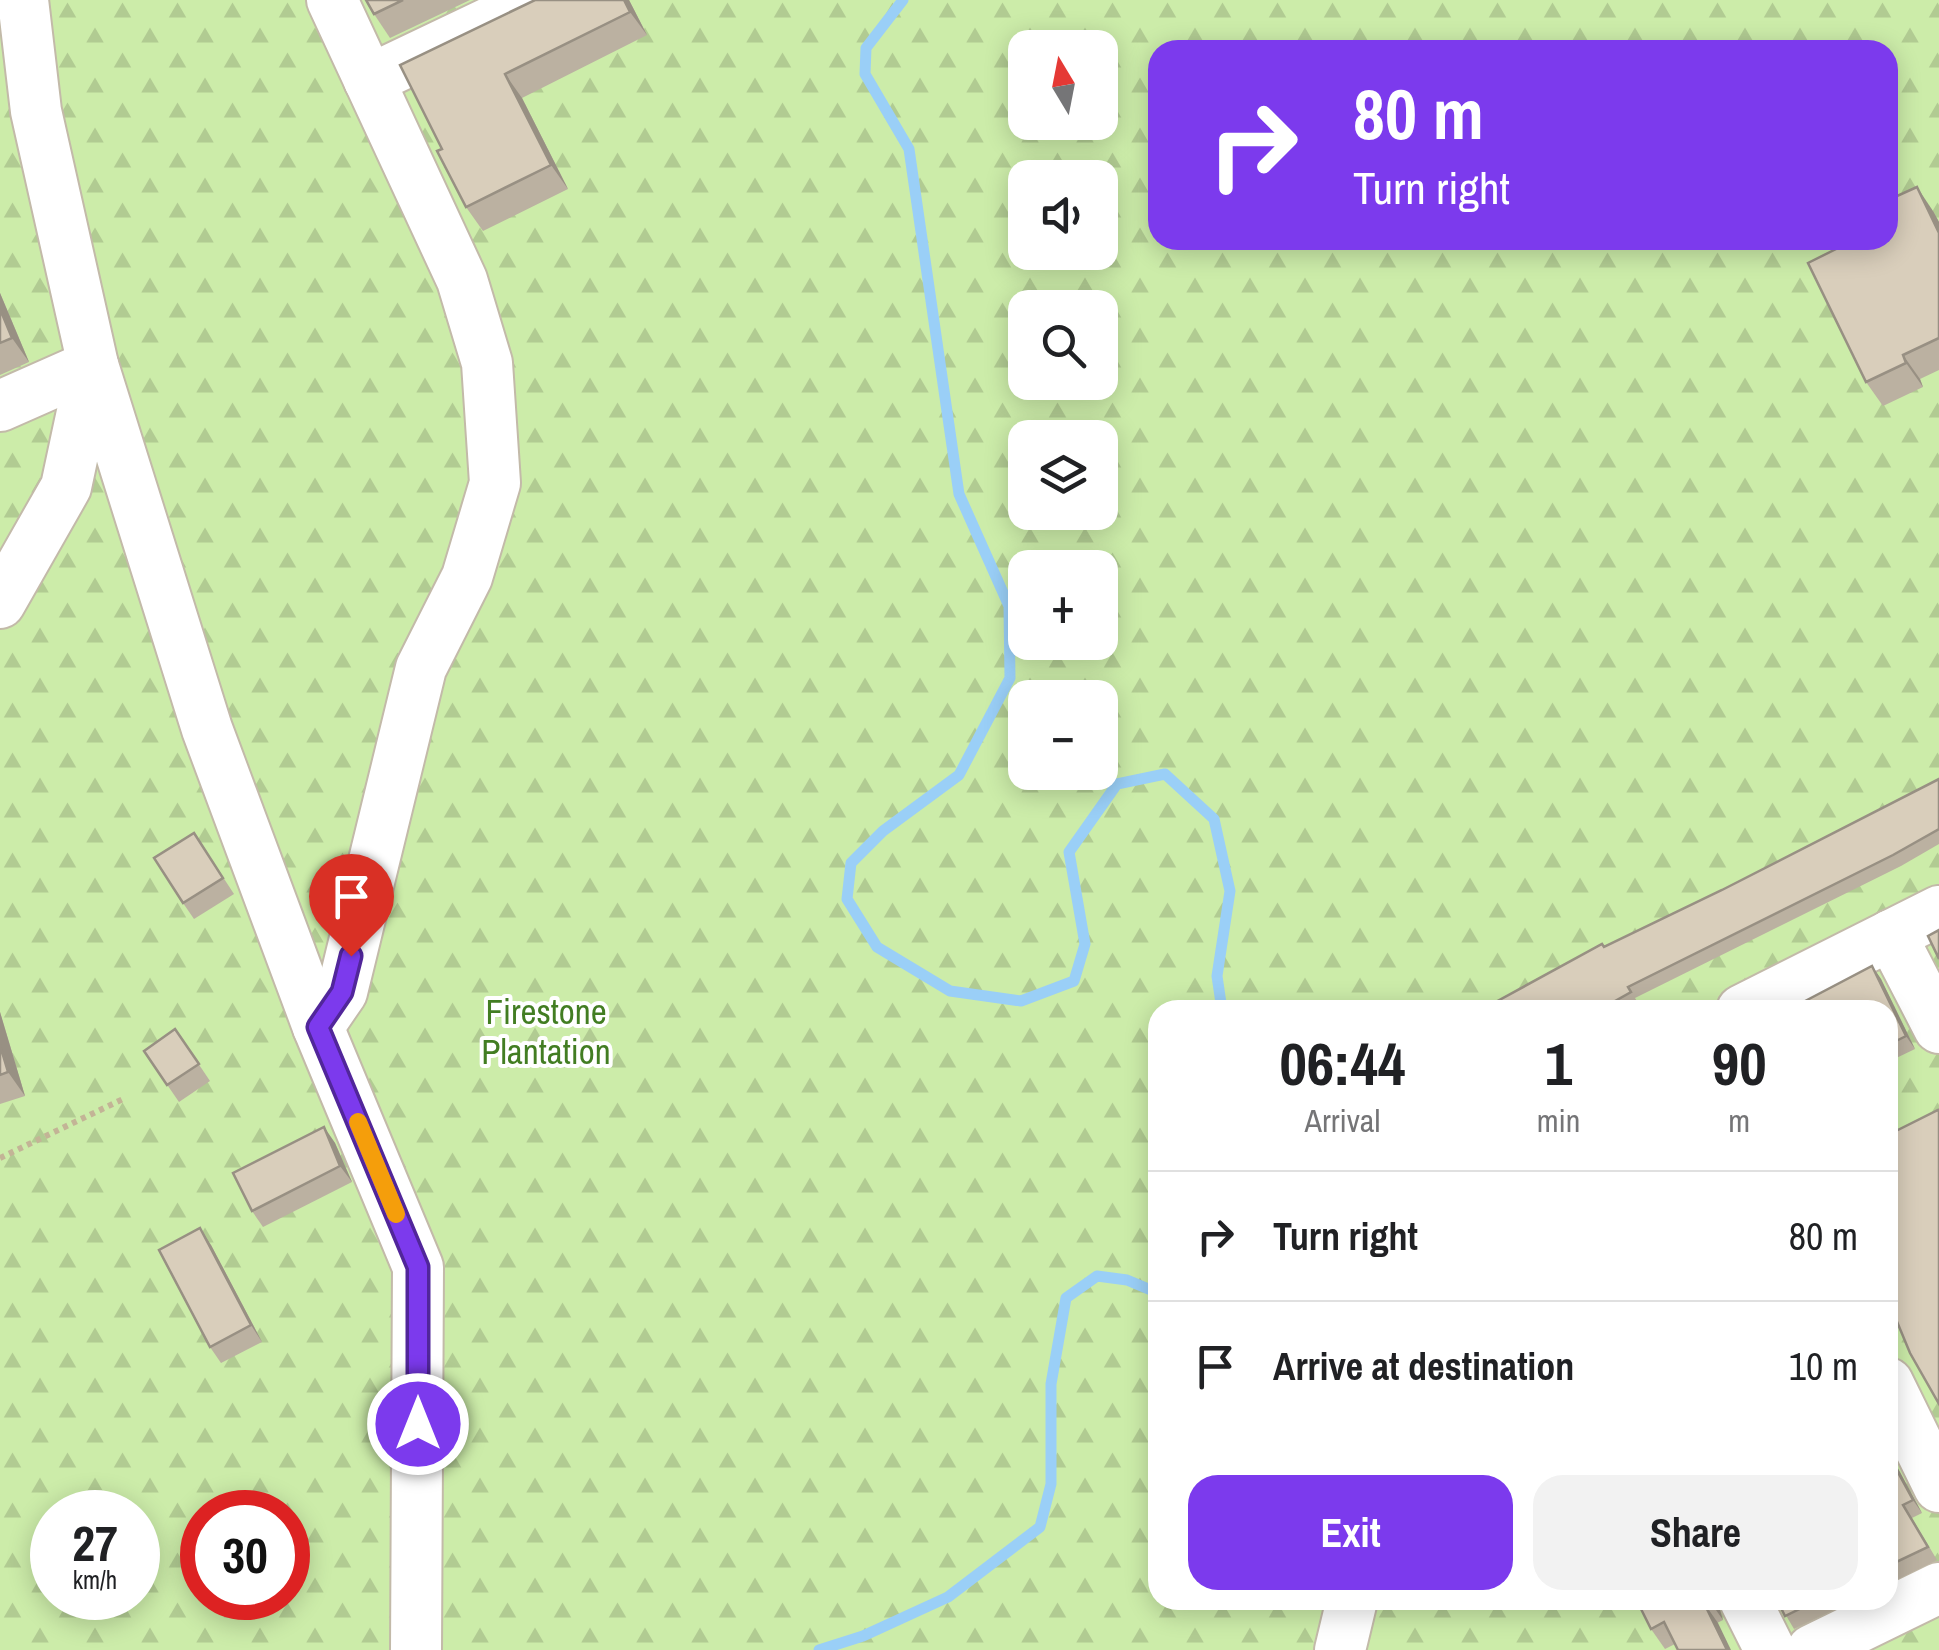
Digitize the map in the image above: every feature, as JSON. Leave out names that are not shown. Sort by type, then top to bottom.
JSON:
[{"type":"street","points":[[23,0],[36,111],[92,365],[207,730],[318,1027],[418,1267],[416,1650]]},
{"type":"street","points":[[318,1027],[342,992],[421,668],[467,577],[495,483],[487,362],[462,280],[332,0]]},
{"type":"street","points":[[369,80],[537,0]]},
{"type":"street","points":[[0,406],[92,365]]},
{"type":"street","points":[[0,604],[66,487],[92,365]]},
{"type":"street","points":[[1762,1000],[1939,911]]},
{"type":"street","points":[[1892,935],[1939,1028]]},
{"type":"street","points":[[1898,1404],[1939,1486]]},
{"type":"street","points":[[1812,1650],[1850,1639],[1939,1588]]},
{"type":"street","points":[[1340,1650],[1350,1610]]},
{"type":"street","points":[[1749,1610],[1770,1650]]},
{"type":"path","points":[[0,1158],[123,1100]]},
{"type":"green space","name":"Firestone Plantation","points":[[0,0],[1939,0],[1939,1650],[0,1650]]},
{"type":"building","points":[[366,0],[403,0],[374,14]]},
{"type":"building","points":[[535,0],[624,0],[630,12],[505,74],[551,165],[466,207],[400,65]]},
{"type":"building","points":[[1917,187],[1939,233],[1939,338],[1903,355],[1906,363],[1866,382],[1808,263],[1834,250],[1898,250],[1898,196]]},
{"type":"building","points":[[0,309],[12,338],[0,343]]},
{"type":"building","points":[[1939,779],[1939,829],[1628,987],[1631,992],[1617,1000],[1499,1000],[1602,944],[1604,947]]},
{"type":"building","points":[[194,833],[223,878],[183,903],[154,858]]},
{"type":"building","points":[[1939,930],[1939,959],[1928,936]]},
{"type":"building","points":[[1872,966],[1889,1000],[1807,1000]]},
{"type":"building","points":[[1898,1020],[1906,1036],[1898,1040]]},
{"type":"building","points":[[175,1029],[199,1064],[167,1085],[144,1051]]},
{"type":"building","points":[[0,1045],[8,1072],[0,1075]]},
{"type":"building","points":[[1939,1112],[1939,1404],[1898,1324],[1898,1130]]},
{"type":"building","points":[[324,1127],[340,1166],[252,1211],[233,1173]]},
{"type":"building","points":[[200,1228],[251,1325],[210,1347],[159,1250]]},
{"type":"building","points":[[1898,1472],[1913,1500],[1903,1505],[1928,1547],[1898,1561]]},
{"type":"building","points":[[1642,1610],[1707,1610],[1727,1650],[1678,1650],[1664,1622],[1651,1629]]},
{"type":"waterway","points":[[903,0],[866,48],[865,74],[909,149],[959,494],[1009,606],[1010,678],[959,775],[883,831],[851,863],[847,899],[877,947],[950,991],[1021,1001],[1074,981],[1085,944],[1069,852],[1117,784],[1165,774],[1214,819],[1230,891],[1217,976],[1221,1000]]},
{"type":"waterway","points":[[819,1650],[863,1636],[948,1597],[1040,1527],[1051,1484],[1051,1384],[1066,1298],[1097,1276],[1127,1280],[1148,1289]]},
{"type":"slow traffic","points":[[358,1122],[396,1214]]},
{"type":"route","points":[[351,956],[342,992],[318,1027],[418,1267],[418,1424]]}]
